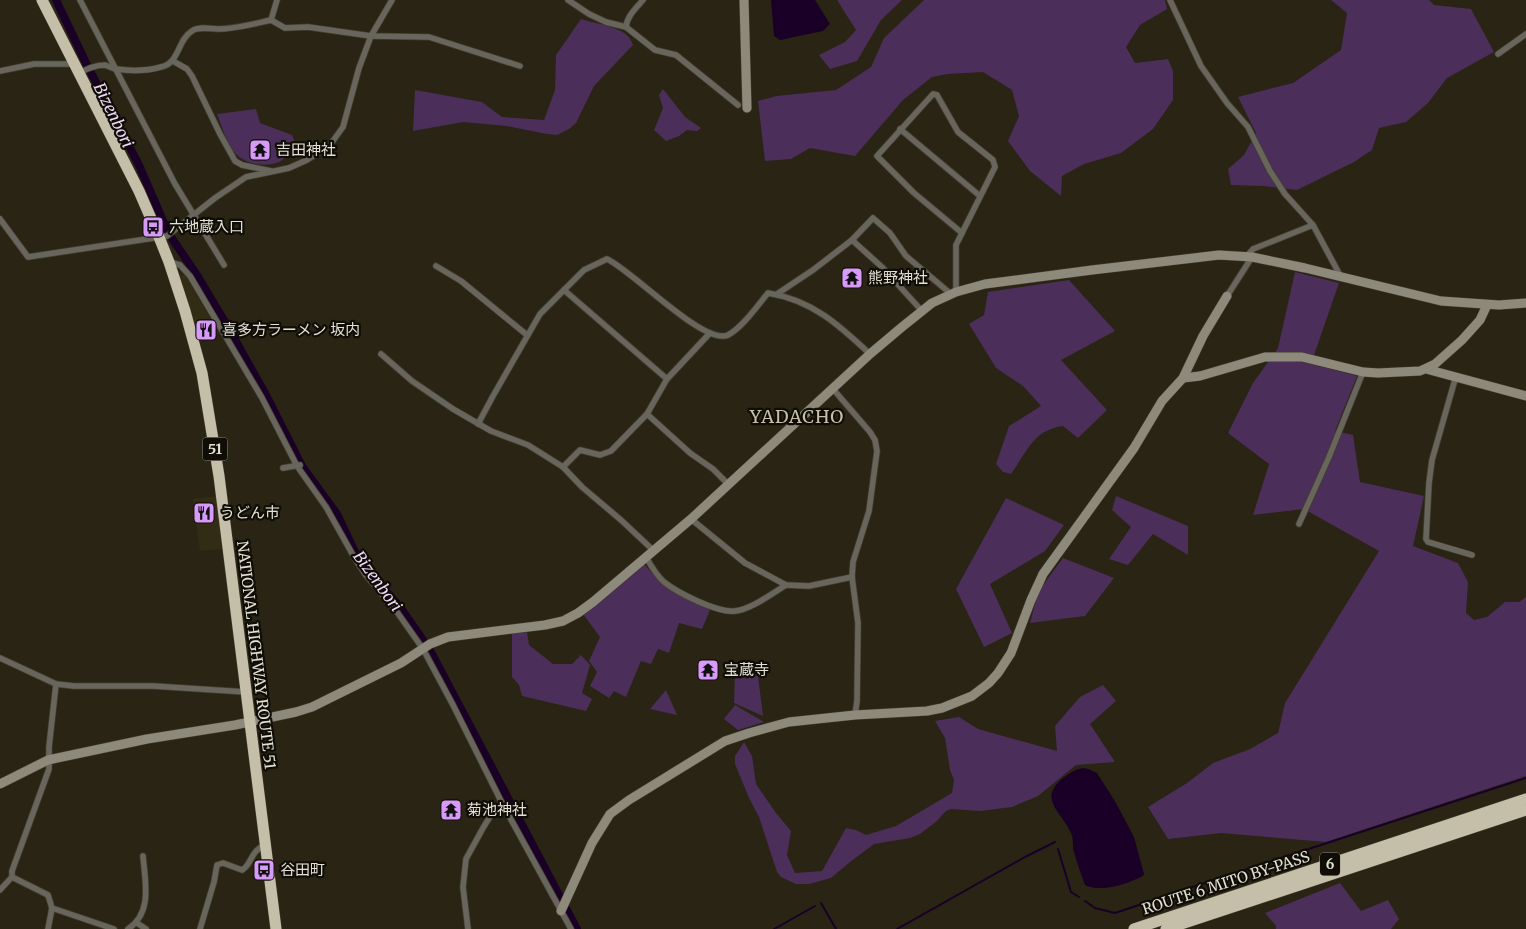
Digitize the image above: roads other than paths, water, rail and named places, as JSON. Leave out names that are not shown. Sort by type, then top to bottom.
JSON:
[{"type":"highway","name":"NATIONAL HIGHWAY ROUTE 51","points":[[42,0],[83,68],[159,237],[169,262],[202,373],[250,721],[276,929]]},
{"type":"highway","name":"ROUTE 6 MITO BY-PASS","points":[[1134,929],[1526,799]]},
{"type":"highway","name":"ROUTE 6 MITO BY-PASS","points":[[1166,929],[1526,810]]},
{"type":"street","points":[[80,0],[192,215],[224,264]]},
{"type":"street","points":[[271,20],[277,0]]},
{"type":"street","points":[[0,219],[28,257],[167,236],[192,215],[246,177],[289,168],[307,160],[330,145],[339,135],[343,127],[359,68],[371,36],[392,0]]},
{"type":"street","points":[[568,0],[589,14],[606,22],[626,27],[654,50],[676,55],[743,106]]},
{"type":"street","points":[[626,27],[626,22],[631,14],[643,0]]},
{"type":"street","points":[[743,106],[744,0]]},
{"type":"street","points":[[1170,0],[1201,66],[1227,103],[1248,127],[1270,171],[1285,194],[1313,226],[1340,277]]},
{"type":"street","points":[[0,71],[34,64],[83,68],[105,65],[115,68],[148,70],[170,64],[188,34],[197,28],[222,29],[247,26],[271,20],[285,28],[308,26],[371,36],[430,37],[520,66]]},
{"type":"street","points":[[1498,54],[1526,34]]},
{"type":"street","points":[[173,60],[187,69],[192,76],[235,161],[242,165],[273,172]]},
{"type":"street","points":[[954,293],[956,245],[962,233],[980,196],[995,167],[993,160],[958,132],[937,95],[933,94],[877,156],[914,193],[962,233]]},
{"type":"street","points":[[900,129],[980,196]]},
{"type":"street","points":[[777,294],[813,270],[852,240],[873,218],[890,233],[906,256],[954,293]]},
{"type":"street","points":[[563,906],[597,834],[610,814],[629,800],[725,741],[789,722],[895,714],[942,708],[972,696],[989,683],[1006,663],[1011,653],[1043,574],[1134,448],[1162,401],[1182,378],[1203,336],[1253,249],[1313,226]]},
{"type":"street","points":[[852,240],[883,268],[922,311]]},
{"type":"street","points":[[0,784],[48,760],[147,739],[296,712],[312,707],[380,675],[426,647],[448,637],[563,621],[593,602],[691,519],[870,354],[932,303],[954,293],[985,284],[1218,256],[1249,257],[1441,301],[1487,305],[1526,303]]},
{"type":"street","points":[[478,424],[540,314],[584,270],[594,264],[607,260],[625,269],[683,317],[710,333],[721,337],[738,327],[768,293],[777,294],[816,309],[840,326],[870,354]]},
{"type":"street","points":[[169,262],[180,265],[190,276],[262,398],[298,466],[326,507],[365,574],[426,647],[502,803],[563,906],[571,929]]},
{"type":"street","points":[[436,266],[461,281],[527,335]]},
{"type":"street","points":[[564,290],[667,379]]},
{"type":"street","points":[[1182,378],[1200,376],[1265,356],[1302,357],[1363,372],[1411,372],[1426,369],[1462,340],[1480,320],[1487,305]]},
{"type":"street","points":[[563,467],[580,450],[600,455],[611,451],[647,414],[667,379],[710,333]]},
{"type":"street","points":[[381,354],[412,381],[478,424],[528,445],[563,467],[582,487],[654,551]]},
{"type":"street","points":[[1426,369],[1526,396]]},
{"type":"street","points":[[1299,524],[1329,457],[1363,372]]},
{"type":"street","points":[[1456,376],[1432,460],[1426,539],[1428,542],[1472,555]]},
{"type":"street","points":[[833,389],[866,426],[877,445],[869,511],[853,562],[852,577],[858,623],[858,701],[855,716]]},
{"type":"street","points":[[647,414],[690,453],[713,469],[728,484]]},
{"type":"street","points":[[283,468],[298,466]]},
{"type":"street","points":[[691,519],[745,563],[786,585],[809,586],[852,577]]},
{"type":"street","points":[[646,557],[654,571],[664,582],[719,609],[736,612],[745,609],[786,585]]},
{"type":"street","points":[[0,658],[56,684],[74,686],[153,686],[246,692]]},
{"type":"street","points":[[0,890],[12,877],[12,871],[49,770],[48,760],[56,684]]},
{"type":"street","points":[[468,929],[463,887],[466,859],[482,828],[494,810],[502,803]]},
{"type":"street","points":[[200,929],[218,865],[223,863],[242,870],[246,868],[254,852],[266,844]]},
{"type":"street","points":[[128,929],[137,923],[146,904],[143,856]]},
{"type":"street","points":[[12,877],[48,894],[52,908],[48,929]]},
{"type":"street","points":[[52,908],[114,929]]},
{"type":"street","points":[[137,923],[146,929]]},
{"type":"waterway","name":"Bizenbori","points":[[56,0],[87,65],[139,165],[168,232]]},
{"type":"waterway","name":"Bizenbori","points":[[171,237],[197,275],[225,322],[266,395],[302,466],[337,514],[354,550],[368,571],[400,607],[430,650],[577,929]]},
{"type":"waterway","points":[[1168,895],[1526,778]]},
{"type":"waterway","points":[[897,929],[1055,842]]},
{"type":"waterway","points":[[1058,849],[1071,892],[1079,897]]},
{"type":"waterway","points":[[1085,901],[1095,908],[1115,913],[1163,897]]},
{"type":"waterway","points":[[821,903],[836,929]]},
{"type":"waterway","points":[[774,929],[815,906]]},
{"type":"place","name":"吉田神社","points":[[260,150]]},
{"type":"place","name":"六地蔵入口","points":[[153,227]]},
{"type":"place","name":"熊野神社","points":[[852,278]]},
{"type":"place","name":"喜多方ラーメン 坂内","points":[[206,330]]},
{"type":"place","name":"うどん市","points":[[204,513]]},
{"type":"place","name":"宝蔵寺","points":[[708,670]]},
{"type":"place","name":"菊池神社","points":[[451,810]]},
{"type":"place","name":"谷田町","points":[[264,870]]},
{"type":"district","name":"YADACHO","points":[[797,417]]}]
